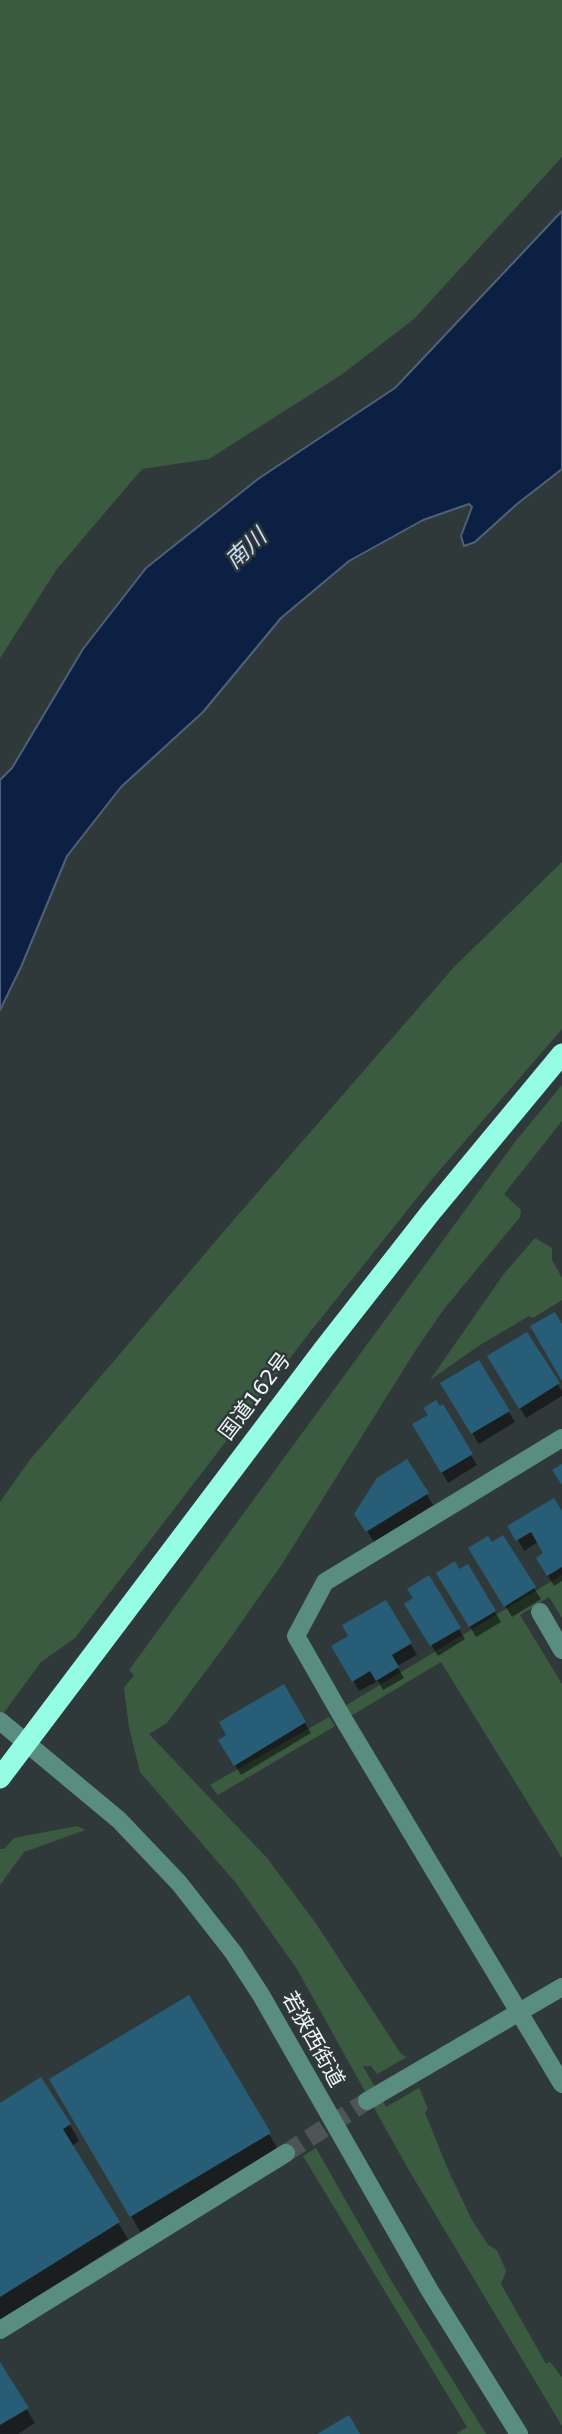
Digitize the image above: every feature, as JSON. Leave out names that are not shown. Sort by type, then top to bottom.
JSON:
[{"type":"highway","name":"国道162号","points":[[0,1778],[340,1329],[431,1212],[562,1054]]},
{"type":"street","points":[[562,1438],[325,1582],[296,1636],[562,2084]]},
{"type":"street","points":[[540,1612],[562,1650]]},
{"type":"street","name":"若狭西街道","points":[[0,1721],[119,1820],[204,1913],[233,1952],[261,1994],[430,2291],[519,2434]]},
{"type":"street","points":[[367,2101],[562,1987]]},
{"type":"street","points":[[0,2330],[286,2153]]},
{"type":"green space","points":[[0,0],[562,0],[562,157],[414,319],[341,375],[209,459],[142,469],[57,569],[0,658]]},
{"type":"green space","points":[[562,862],[562,1029],[433,1178],[310,1332],[75,1638],[41,1662],[0,1718],[0,1502],[29,1461],[225,1230],[455,966]]},
{"type":"green space","points":[[562,1085],[562,1121],[504,1194],[521,1210],[520,1217],[444,1309],[417,1348],[282,1564],[229,1640],[167,1723],[149,1734],[267,1858],[315,1922],[401,2054],[407,2057],[377,2074],[371,2066],[363,2066],[386,2107],[419,2088],[428,2109],[425,2113],[449,2172],[472,2220],[488,2245],[497,2250],[506,2271],[501,2284],[546,2364],[550,2362],[562,2377],[562,2426],[407,2167],[297,1969],[236,1883],[140,1772],[129,1727],[124,1688],[134,1675],[129,1670],[515,1142]]},
{"type":"green space","points":[[535,1238],[552,1248],[552,1260],[562,1278],[562,1300],[480,1345],[430,1380],[503,1275]]},
{"type":"green space","points":[[562,1575],[562,1618],[549,1597],[520,1615],[562,1684],[562,1858],[441,1662],[351,1716],[345,1706]]},
{"type":"green space","points":[[329,1717],[335,1726],[218,1795],[210,1785]]},
{"type":"green space","points":[[77,1826],[85,1830],[24,1852],[0,1885],[0,1849],[4,1849],[14,1838]]},
{"type":"green space","points":[[316,2148],[392,2282],[486,2434],[456,2434],[467,2427],[303,2156]]},
{"type":"water","name":"南川","points":[[562,211],[562,469],[517,504],[475,542],[464,546],[461,536],[472,507],[469,504],[423,520],[349,561],[281,618],[203,712],[121,787],[67,856],[21,967],[0,1010],[0,780],[12,768],[83,649],[146,568],[258,479],[395,388]]},
{"type":"building","points":[[555,1312],[562,1324],[562,1381],[530,1326]]},
{"type":"building","points":[[527,1332],[560,1383],[519,1409],[487,1356]]},
{"type":"building","points":[[479,1360],[510,1411],[471,1434],[440,1383]]},
{"type":"building","points":[[436,1400],[440,1406],[443,1404],[473,1454],[441,1473],[412,1424],[428,1415],[423,1408]]},
{"type":"building","points":[[407,1459],[429,1493],[366,1532],[354,1514],[377,1478]]},
{"type":"building","points":[[562,1464],[562,1485],[552,1470]]},
{"type":"building","points":[[554,1498],[562,1511],[562,1567],[547,1576],[536,1558],[543,1553],[531,1532],[516,1541],[507,1526]]},
{"type":"building","points":[[503,1535],[536,1587],[504,1607],[468,1548],[488,1536],[492,1542]]},
{"type":"building","points":[[455,1561],[459,1569],[468,1564],[496,1611],[469,1627],[436,1573]]},
{"type":"building","points":[[429,1575],[461,1628],[430,1646],[404,1604],[413,1598],[407,1589]]},
{"type":"building","points":[[386,1600],[412,1643],[392,1655],[399,1667],[376,1681],[370,1671],[352,1682],[331,1646],[348,1636],[342,1625]]},
{"type":"building","points":[[284,1684],[306,1722],[234,1766],[218,1740],[226,1735],[219,1722]]},
{"type":"building","points":[[189,1995],[271,2133],[130,2217],[49,2079]]},
{"type":"building","points":[[41,2077],[71,2124],[63,2129],[120,2222],[0,2297],[0,2103]]},
{"type":"building","points":[[0,2362],[29,2408],[0,2425]]},
{"type":"building","points":[[349,2415],[360,2434],[317,2434]]},
{"type":"tunnel","points":[[286,2153],[367,2101]]}]
